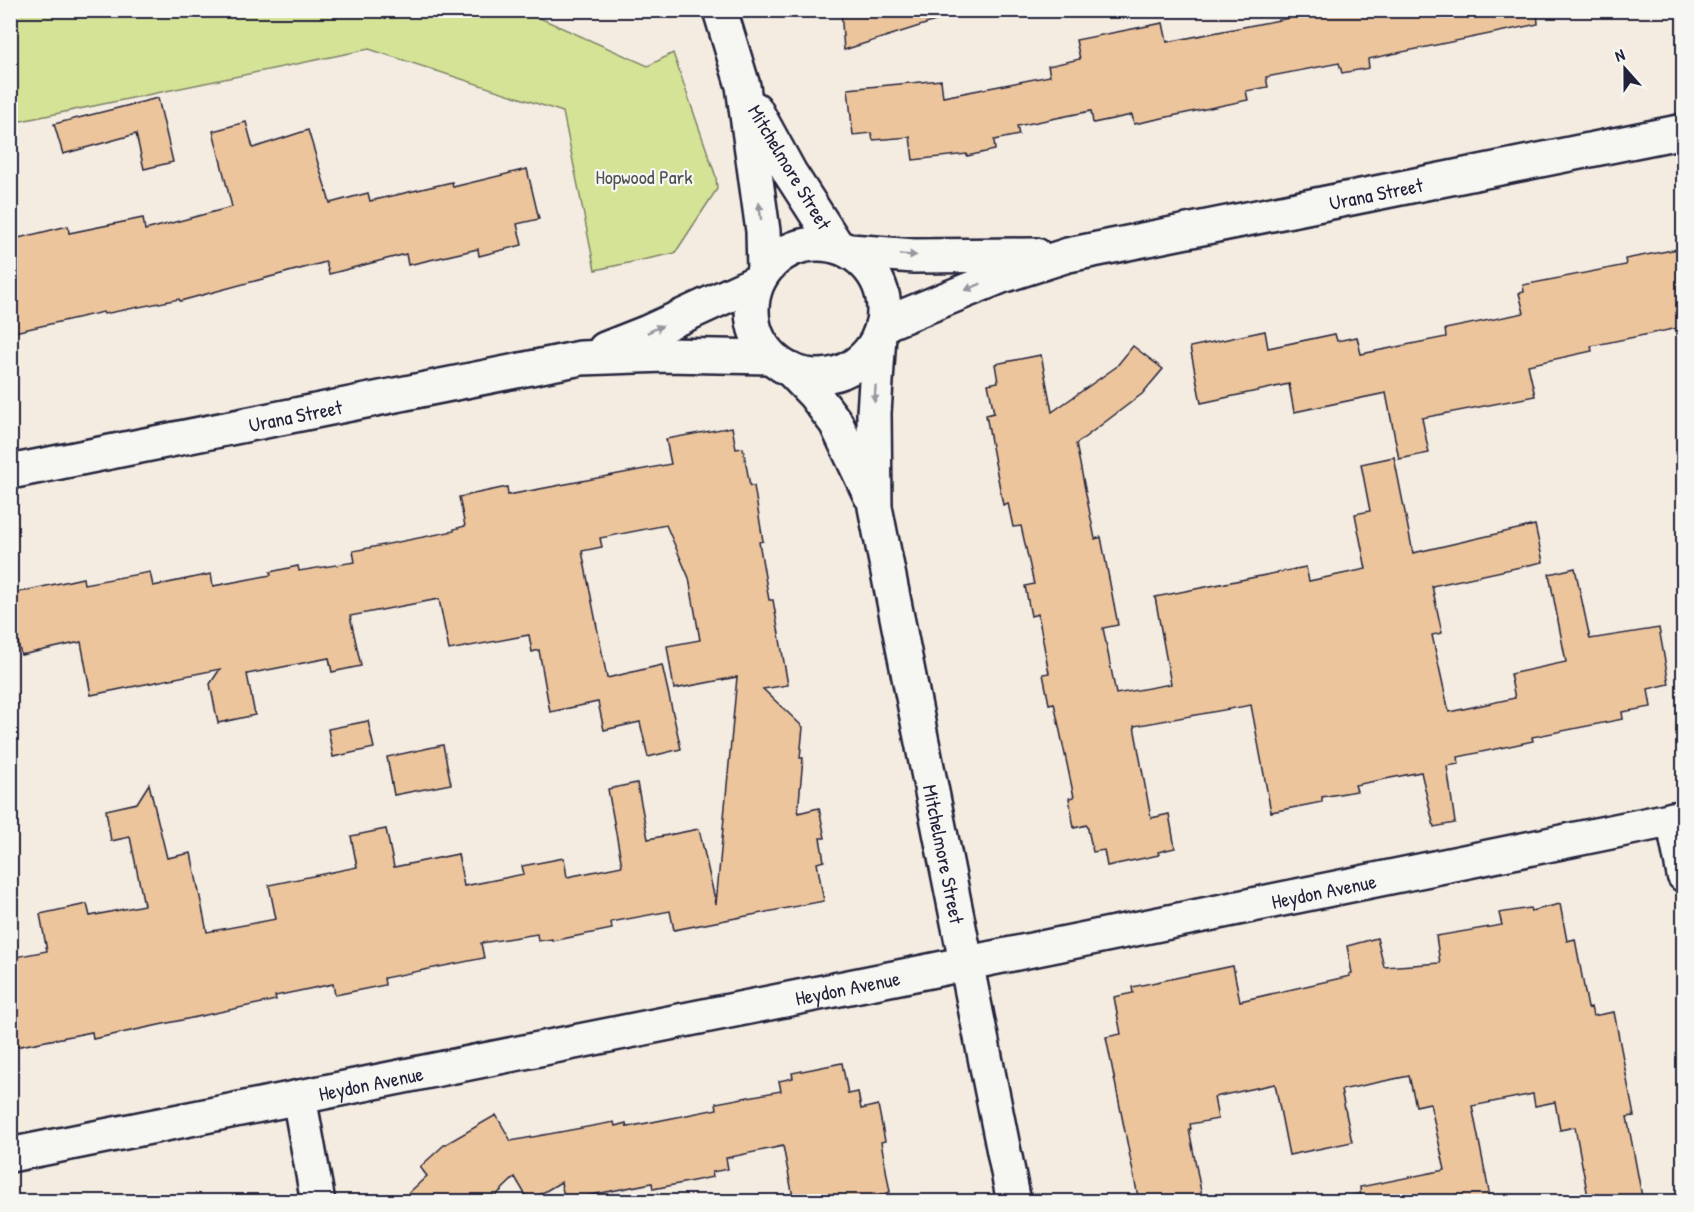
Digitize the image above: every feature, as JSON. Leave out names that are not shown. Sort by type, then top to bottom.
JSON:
[{"type":"street","name":"Mitchelmore Street","points":[[720,10],[743,86],[763,231],[760,276]]},
{"type":"street","name":"Mitchelmore Street","points":[[743,86],[772,143],[843,248]]},
{"type":"street","name":"Urana Street","points":[[881,330],[1002,276],[1068,255],[1683,131]]},
{"type":"street","points":[[810,244],[831,244],[843,248],[865,262],[876,278],[884,308],[881,330],[868,353],[859,362],[841,372],[821,376],[806,375],[781,364],[758,339],[752,324],[750,305],[760,276],[777,257],[792,249],[810,244]]},
{"type":"street","name":"Urana Street","points":[[843,248],[914,256],[1068,255]]},
{"type":"street","name":"Urana Street","points":[[581,358],[648,332],[760,276]]},
{"type":"street","name":"Mitchelmore Street","points":[[881,330],[874,419],[875,507],[1014,1202]]},
{"type":"street","name":"Urana Street","points":[[10,472],[581,358],[665,355],[781,364]]},
{"type":"street","name":"Mitchelmore Street","points":[[781,364],[814,394],[836,423],[875,507]]},
{"type":"street","points":[[1678,818],[1683,875]]},
{"type":"street","name":"Heydon Avenue","points":[[10,1155],[1678,818]]},
{"type":"street","points":[[299,1097],[318,1202]]},
{"type":"green space","name":"Hopwood Park","points":[[10,11],[524,11],[648,66],[673,53],[716,177],[717,189],[675,253],[595,270],[563,112],[369,49],[11,123]]},
{"type":"water","points":[[1370,1191],[1372,1202],[1321,1202]]},
{"type":"building","points":[[841,10],[947,10],[948,17],[844,50]]},
{"type":"building","points":[[1299,10],[1537,10],[1538,24],[1368,59],[1369,68],[1342,73],[1339,63],[1266,77],[1268,87],[1246,91],[1248,100],[1134,124],[1132,115],[1093,123],[1091,111],[1017,126],[1019,135],[994,140],[995,150],[967,156],[967,154],[913,160],[910,137],[873,140],[871,133],[853,135],[848,89],[941,80],[943,97],[1050,76],[1048,66],[1080,59],[1076,40],[1163,23],[1167,42],[1300,16]]},
{"type":"building","points":[[158,98],[173,162],[144,169],[136,134],[63,154],[54,124]]},
{"type":"building","points":[[246,122],[253,148],[308,130],[330,203],[368,193],[370,201],[452,182],[453,187],[527,169],[539,219],[517,224],[522,245],[479,256],[478,249],[408,265],[406,254],[329,274],[326,262],[180,301],[179,299],[104,314],[103,312],[10,333],[10,240],[68,226],[69,233],[143,218],[145,230],[232,207],[213,131]]},
{"type":"building","points":[[1683,248],[1683,327],[1591,346],[1592,351],[1528,365],[1535,396],[1422,418],[1429,453],[1399,459],[1386,393],[1294,412],[1289,384],[1201,403],[1190,347],[1265,331],[1268,348],[1335,334],[1337,341],[1357,337],[1361,354],[1446,337],[1445,329],[1524,313],[1519,293],[1524,292],[1523,285],[1626,265],[1625,259]]},
{"type":"building","points":[[1133,346],[1163,369],[1142,394],[1076,444],[1095,539],[1101,537],[1118,625],[1103,628],[1116,694],[1171,684],[1155,597],[1306,567],[1309,581],[1366,569],[1355,514],[1370,511],[1361,464],[1394,457],[1413,553],[1535,525],[1543,562],[1432,586],[1442,633],[1432,635],[1449,712],[1515,698],[1510,674],[1566,662],[1549,574],[1575,568],[1590,639],[1659,628],[1669,684],[1648,689],[1651,707],[1622,712],[1623,719],[1532,737],[1533,741],[1458,757],[1459,764],[1447,766],[1455,823],[1434,827],[1421,772],[1355,785],[1357,791],[1322,797],[1322,802],[1271,812],[1251,705],[1134,726],[1151,818],[1169,814],[1175,848],[1158,852],[1159,855],[1107,866],[1104,850],[1093,852],[1087,825],[1074,828],[1069,798],[1074,797],[1054,703],[1049,704],[1043,674],[1049,673],[1038,614],[1031,616],[1025,586],[1034,584],[1021,526],[1013,527],[1008,503],[1003,505],[986,415],[994,413],[988,384],[998,382],[995,364],[1041,355],[1052,412],[1116,367]]},
{"type":"building","points":[[732,427],[736,449],[743,448],[750,486],[754,486],[763,541],[759,542],[769,600],[773,600],[788,685],[763,689],[803,727],[798,813],[819,808],[825,838],[820,838],[824,861],[817,863],[824,901],[674,930],[670,911],[611,922],[612,929],[552,941],[552,939],[538,941],[537,934],[481,943],[484,958],[384,978],[385,985],[335,995],[333,984],[275,996],[276,1000],[93,1039],[92,1032],[10,1048],[10,958],[47,951],[40,914],[87,904],[90,916],[144,905],[130,837],[111,841],[106,810],[137,803],[149,784],[167,858],[191,853],[207,932],[276,919],[269,885],[357,867],[351,836],[386,829],[394,867],[458,854],[464,886],[524,874],[522,866],[564,858],[567,877],[622,866],[608,789],[637,783],[648,839],[699,829],[716,904],[737,677],[674,689],[667,646],[700,640],[689,578],[666,525],[600,538],[602,547],[582,551],[607,678],[662,665],[681,749],[648,757],[640,722],[604,730],[598,702],[550,712],[539,650],[532,652],[529,635],[449,650],[439,599],[350,616],[361,666],[332,672],[329,658],[247,674],[255,715],[218,723],[210,684],[220,669],[91,695],[81,642],[21,655],[10,607],[10,594],[83,578],[84,584],[150,572],[153,586],[211,574],[213,586],[271,575],[270,572],[298,566],[299,571],[355,562],[353,551],[454,531],[454,529],[465,526],[459,497],[507,487],[508,495],[671,464],[666,439]]},
{"type":"building","points":[[368,721],[374,748],[333,757],[328,729]]},
{"type":"building","points":[[443,745],[451,784],[394,795],[387,757]]},
{"type":"building","points":[[1560,904],[1567,941],[1575,939],[1588,1008],[1591,1007],[1593,1016],[1614,1012],[1634,1116],[1627,1117],[1643,1202],[1589,1202],[1575,1127],[1560,1130],[1555,1102],[1535,1106],[1533,1094],[1472,1106],[1491,1202],[1361,1202],[1360,1187],[1445,1170],[1430,1103],[1416,1106],[1409,1076],[1341,1090],[1352,1142],[1289,1155],[1275,1084],[1214,1097],[1218,1119],[1190,1124],[1191,1129],[1189,1129],[1203,1202],[1139,1202],[1106,1037],[1121,1034],[1114,997],[1133,993],[1132,987],[1233,966],[1240,1001],[1350,976],[1349,974],[1352,973],[1347,946],[1377,938],[1384,967],[1440,963],[1436,936],[1502,925],[1499,913],[1530,908],[1531,911]]},
{"type":"building","points":[[842,1063],[848,1094],[858,1092],[861,1109],[878,1105],[885,1141],[881,1142],[890,1192],[880,1195],[881,1202],[794,1202],[783,1146],[726,1158],[728,1169],[712,1172],[713,1177],[653,1189],[652,1183],[576,1198],[576,1195],[564,1197],[561,1182],[529,1201],[515,1177],[489,1202],[399,1202],[427,1176],[420,1167],[444,1145],[496,1115],[511,1141],[614,1122],[615,1126],[626,1123],[627,1127],[717,1109],[716,1103],[781,1091],[779,1081],[793,1078],[792,1073]]}]
